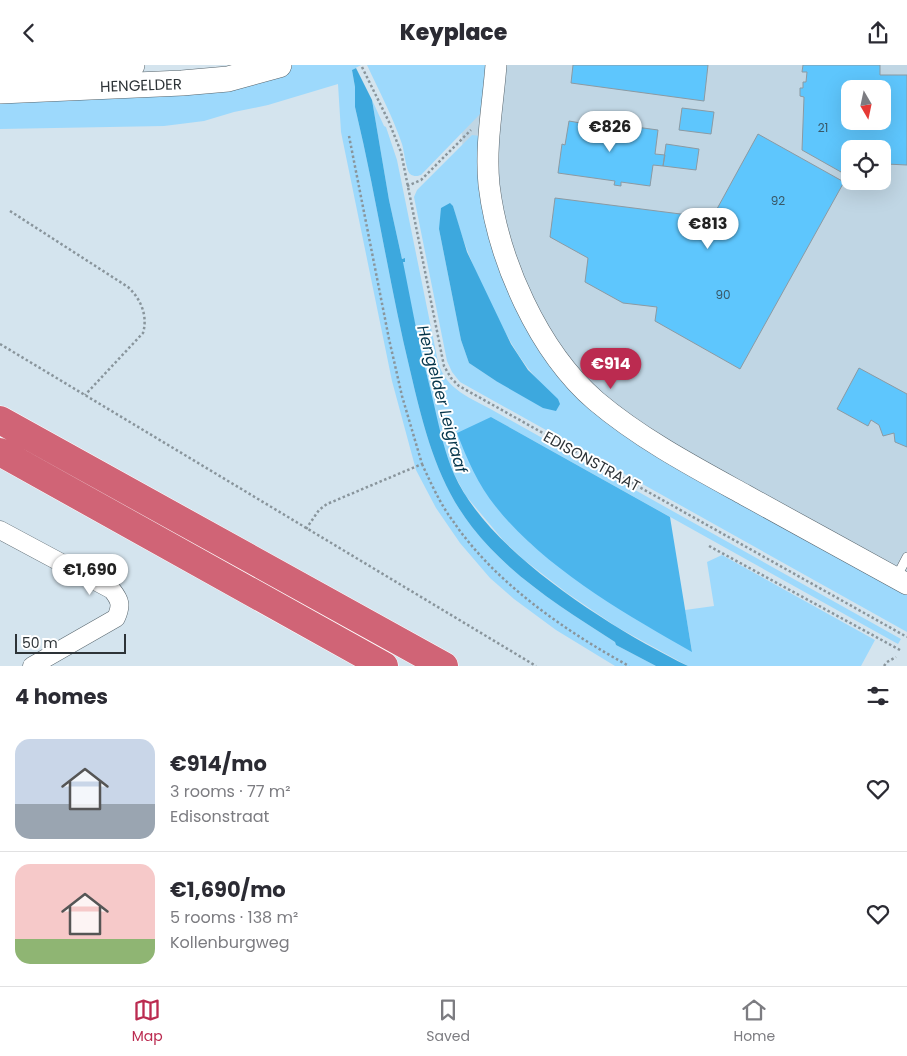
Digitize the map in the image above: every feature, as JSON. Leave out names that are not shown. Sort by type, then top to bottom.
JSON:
[{"type":"highway","points":[[0,419],[444,666]]},
{"type":"highway","points":[[0,452],[384,666]]},
{"type":"main road","name":"HENGELDER","points":[[0,71],[132,65]]},
{"type":"main road","name":"HENGELDER","points":[[0,91],[182,83],[228,79],[262,67]]},
{"type":"street","points":[[496,65],[489,123],[489,185],[500,238],[516,285],[543,336],[564,368],[595,400],[628,426],[676,457],[901,581]]},
{"type":"street","points":[[0,530],[112,590],[120,600],[121,609],[116,618],[32,666]]},
{"type":"lane","points":[[901,581],[907,557]]},
{"type":"path","name":"EDISONSTRAAT","points":[[362,67],[389,122],[401,152],[444,366],[451,378],[459,386],[907,637]]},
{"type":"path","points":[[407,186],[416,184],[421,180],[473,128],[480,123],[489,123]]},
{"type":"path","points":[[349,136],[402,396],[422,464],[434,488],[452,521],[479,554],[512,586],[556,620],[601,651],[629,666]]},
{"type":"path","points":[[10,211],[128,287],[136,294],[145,314],[145,325],[142,333],[85,395]]},
{"type":"path","points":[[0,344],[536,666]]},
{"type":"path","points":[[306,529],[319,510],[327,504],[422,464]]},
{"type":"path","points":[[709,546],[900,650]]},
{"type":"path","points":[[884,666],[896,657]]},
{"type":"shaded area","points":[[292,65],[361,65],[352,70],[355,87],[355,107],[402,337],[432,452],[449,491],[472,527],[503,561],[539,591],[615,642],[616,645],[656,666],[615,666],[556,630],[514,599],[490,578],[460,543],[436,508],[416,470],[392,381],[341,132],[338,84],[268,105],[204,121],[164,126],[0,129],[0,96]]},
{"type":"shaded area","points":[[367,65],[489,65],[482,112],[421,175],[413,176],[407,168],[402,144],[386,104]]},
{"type":"shaded area","points":[[458,65],[907,65],[907,606],[548,402],[466,210]]},
{"type":"shaded area","points":[[356,68],[372,100],[389,200],[402,259],[405,258],[405,262],[403,262],[418,338],[421,338],[421,342],[419,342],[445,450],[454,474],[471,503],[494,532],[523,560],[590,610],[658,651],[688,666],[656,666],[616,645],[615,642],[538,590],[487,545],[472,527],[449,491],[432,452],[402,337],[355,107],[355,87],[352,70]]},
{"type":"shaded area","points":[[372,100],[386,127],[397,160],[438,362],[447,380],[468,397],[901,639],[898,644],[491,417],[496,507],[531,544],[581,583],[643,623],[692,651],[685,610],[714,606],[707,562],[722,555],[875,640],[861,666],[688,666],[617,627],[567,593],[523,559],[503,540],[466,496],[455,476],[443,446],[402,262],[404,258],[402,259],[389,200]]},
{"type":"shaded area","points":[[472,135],[480,136],[486,209],[576,389],[907,591],[907,632],[460,382],[452,372],[447,361],[414,197],[417,190]],"holes":[[[453,206],[470,257],[492,307],[519,356],[540,382],[496,381],[469,363],[461,340],[439,229]]]},
{"type":"shaded area","points":[[450,203],[453,206],[467,252],[511,344],[528,370],[558,399],[560,404],[556,411],[543,408],[469,363],[461,340],[439,229],[441,208]]},
{"type":"shaded area","points":[[491,417],[670,517],[692,652],[613,606],[562,570],[516,529],[496,507],[478,481],[457,433]]},
{"type":"building","points":[[573,65],[708,65],[704,101],[571,83]]},
{"type":"building","points":[[803,65],[880,65],[880,75],[907,75],[907,165],[891,164],[891,140],[841,140],[841,172],[802,150],[804,97],[800,96],[800,88],[803,88],[803,82],[806,82],[807,72],[802,72]]},
{"type":"building","points":[[682,108],[714,112],[711,134],[679,130]]},
{"type":"building","points":[[569,121],[598,126],[599,122],[658,130],[655,154],[665,155],[663,166],[653,165],[650,186],[621,182],[621,186],[614,185],[615,181],[558,173],[562,144],[565,145]]},
{"type":"building","points":[[758,134],[841,180],[841,187],[740,369],[655,321],[657,307],[623,303],[585,282],[588,258],[550,237],[555,198],[712,218]]},
{"type":"building","points":[[666,144],[699,149],[696,170],[663,166]]},
{"type":"building","points":[[859,368],[907,394],[907,447],[895,442],[894,433],[883,436],[879,425],[871,420],[868,426],[837,409]]},
{"type":"water label","name":"Hengelder Leigraaf","points":[[442,399]]}]
